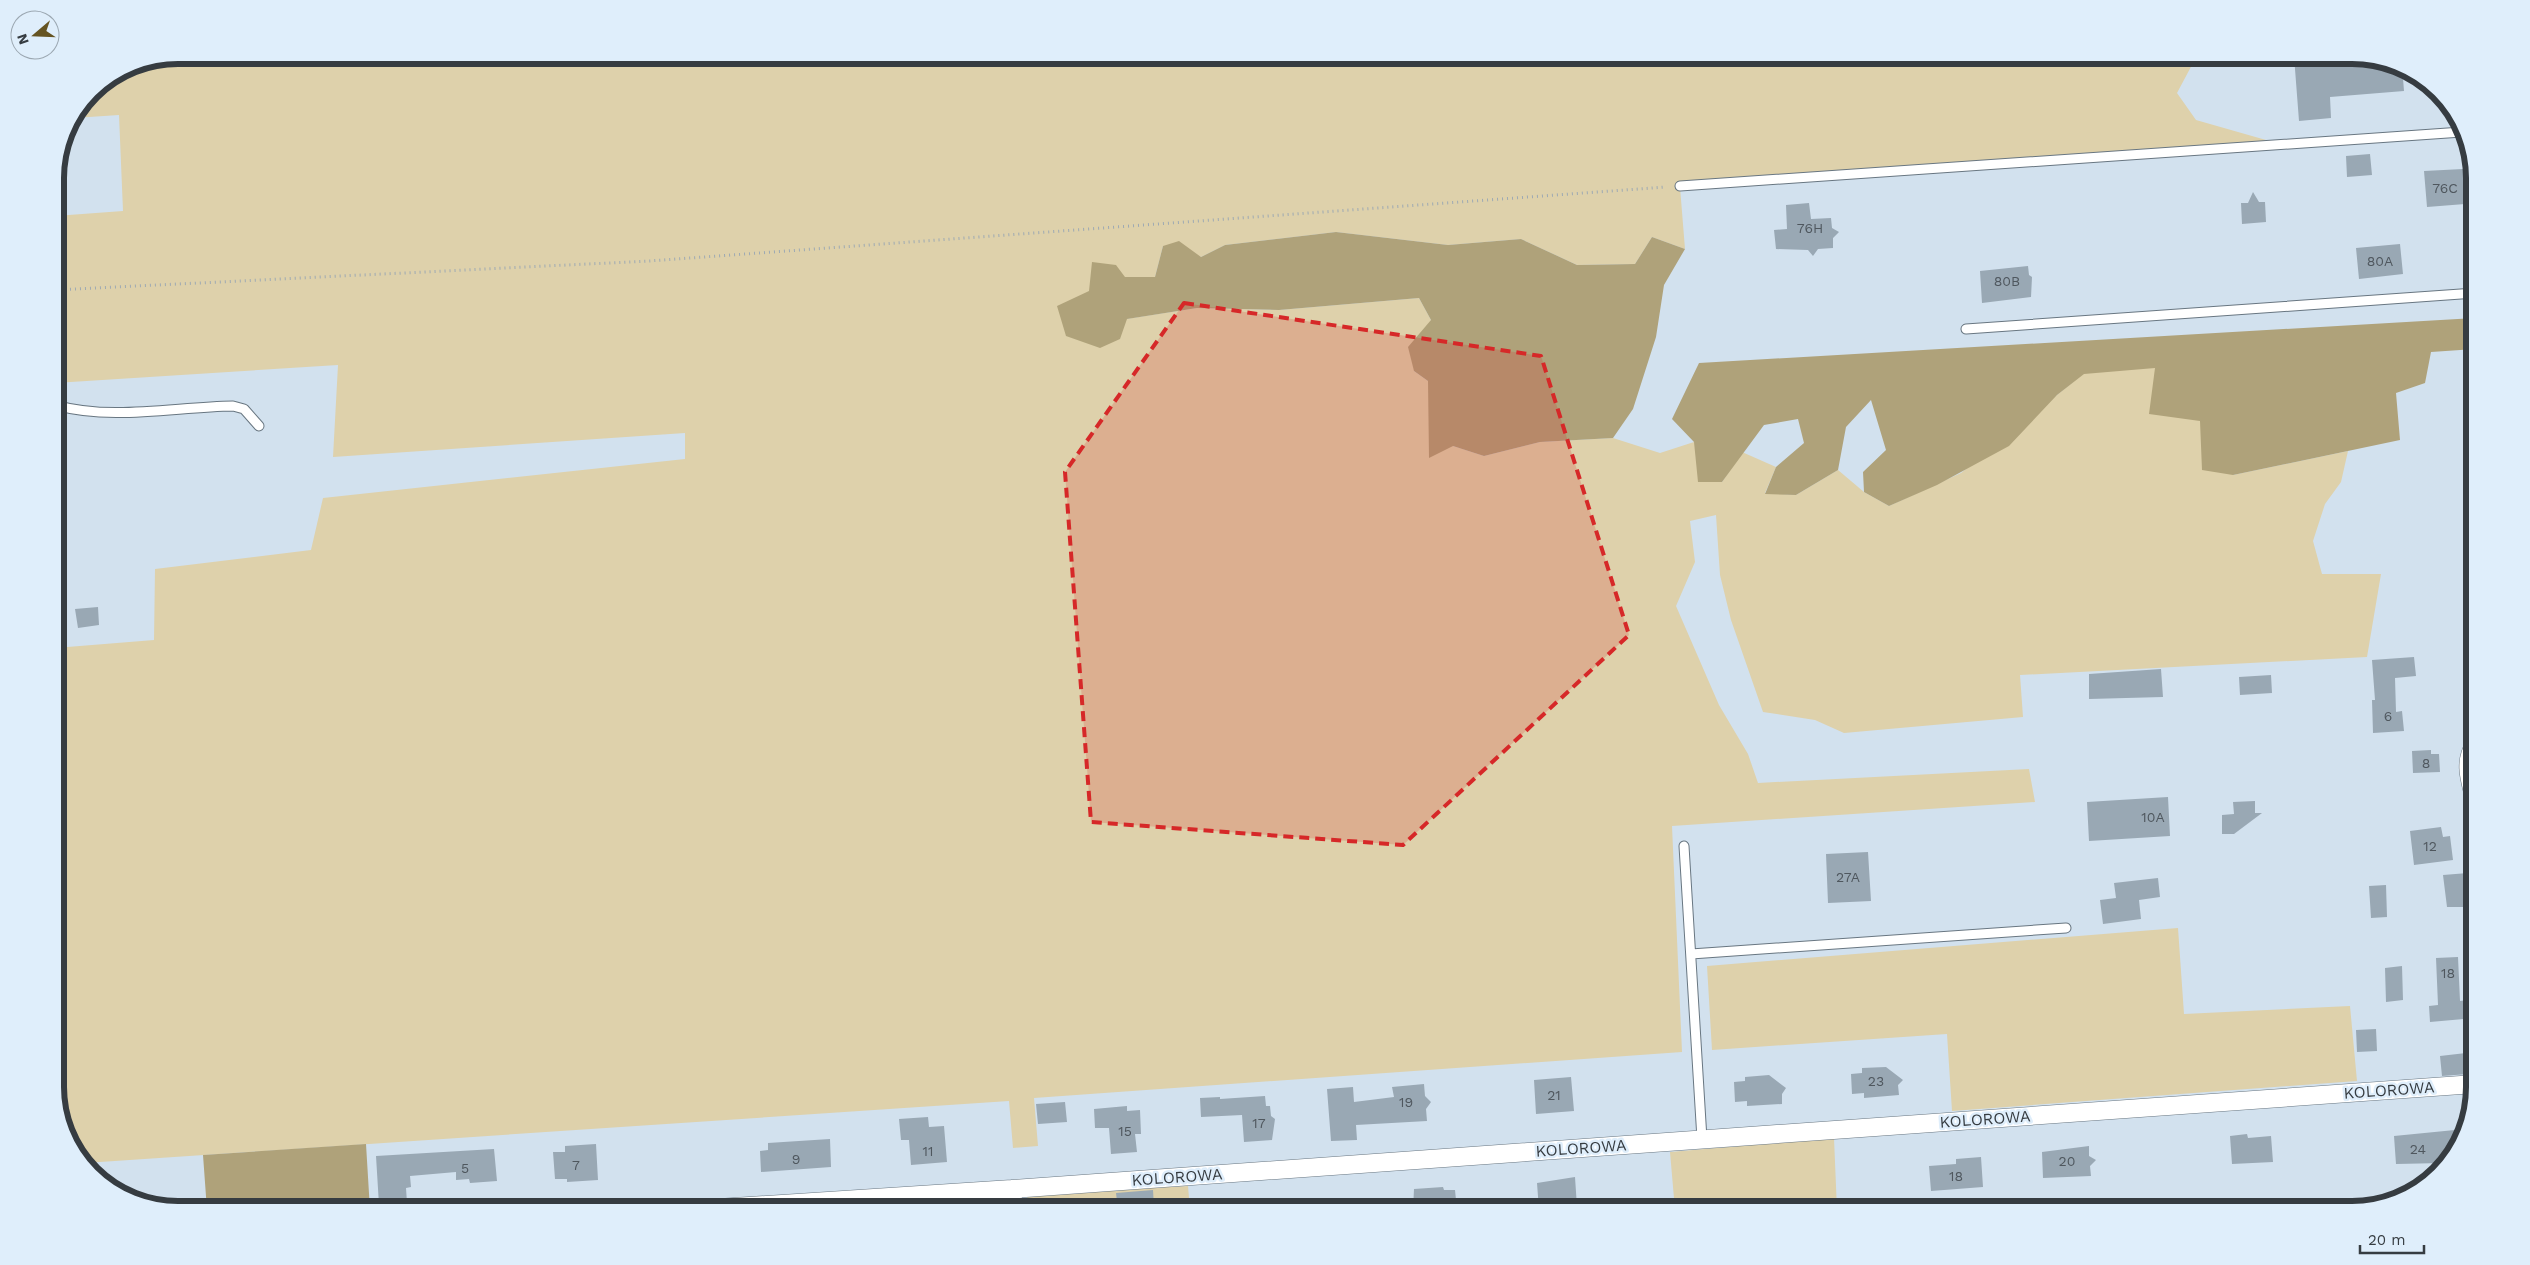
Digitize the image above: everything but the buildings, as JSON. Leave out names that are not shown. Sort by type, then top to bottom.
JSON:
[{"type":"street","name":"KOLOROWA","points":[[826,1201],[2466,1085]]},
{"type":"street","points":[[1012,1189],[1013,1201]]},
{"type":"lane","points":[[1680,186],[2457,132]]},
{"type":"lane","points":[[1966,329],[2466,294]]},
{"type":"lane","points":[[64,408],[79,412],[104,413],[233,406],[244,409],[259,426]]},
{"type":"lane","points":[[1684,846],[1702,1139]]},
{"type":"lane","points":[[1691,954],[2066,928]]},
{"type":"path","points":[[64,290],[649,261],[1680,186]]},
{"type":"highlighted area","points":[[1184,303],[1541,356],[1629,635],[1403,845],[1091,822],[1065,472]]},
{"type":"shaded area","points":[[178,64],[2192,64],[2177,93],[2196,120],[2280,144],[1680,187],[1685,249],[1652,237],[1635,264],[1577,265],[1521,239],[1448,245],[1336,232],[1225,245],[1201,257],[1163,246],[1155,277],[1125,277],[1058,307],[1126,319],[1197,308],[1279,310],[1419,298],[1431,320],[1414,371],[1428,381],[1453,446],[1484,456],[1540,442],[1613,438],[1660,453],[1694,442],[1722,482],[1742,452],[1776,467],[1765,493],[1796,495],[1838,470],[1864,492],[1889,506],[1961,473],[2084,373],[2155,367],[2200,421],[2233,475],[2348,451],[2341,482],[2325,504],[2313,541],[2322,574],[2381,574],[2367,657],[2020,675],[2023,717],[1844,733],[1815,720],[1763,712],[1731,620],[1720,575],[1716,515],[1690,521],[1695,562],[1676,606],[1719,705],[1748,754],[1758,783],[2029,769],[2035,802],[1672,826],[1682,1052],[1034,1098],[1038,1146],[1013,1148],[1009,1101],[92,1163],[75,1138],[66,1110],[64,1095],[64,647],[154,640],[155,569],[311,550],[323,498],[685,459],[685,433],[333,457],[338,365],[64,382],[64,215],[123,211],[119,115],[81,118],[102,92],[121,79],[134,72],[148,68]]},
{"type":"shaded area","points":[[1336,232],[1448,245],[1521,239],[1577,265],[1635,264],[1652,237],[1685,249],[1664,285],[1656,337],[1633,409],[1613,438],[1540,442],[1484,456],[1453,446],[1429,458],[1428,381],[1414,371],[1408,347],[1431,320],[1419,298],[1279,310],[1197,308],[1127,319],[1120,339],[1100,348],[1066,336],[1057,306],[1089,291],[1092,262],[1116,265],[1125,277],[1155,277],[1163,246],[1179,241],[1201,257],[1225,245]]},
{"type":"shaded area","points":[[2466,319],[2466,350],[2431,352],[2425,383],[2396,393],[2400,440],[2233,475],[2202,470],[2200,421],[2149,414],[2155,368],[2084,374],[2057,395],[2009,446],[1937,485],[1889,506],[1864,492],[1863,472],[1886,450],[1871,400],[1846,427],[1838,470],[1796,495],[1765,494],[1776,467],[1804,443],[1798,419],[1764,425],[1722,482],[1698,482],[1694,442],[1672,419],[1699,363]]},
{"type":"shaded area","points":[[2178,928],[2184,1014],[2350,1006],[2357,1081],[1952,1111],[1947,1034],[1712,1050],[1707,966]]},
{"type":"shaded area","points":[[1834,1138],[1837,1201],[1674,1201],[1670,1152]]},
{"type":"shaded area","points":[[366,1144],[369,1201],[206,1201],[203,1155]]},
{"type":"shaded area","points":[[1188,1186],[1189,1201],[1027,1201],[1027,1194]]}]
